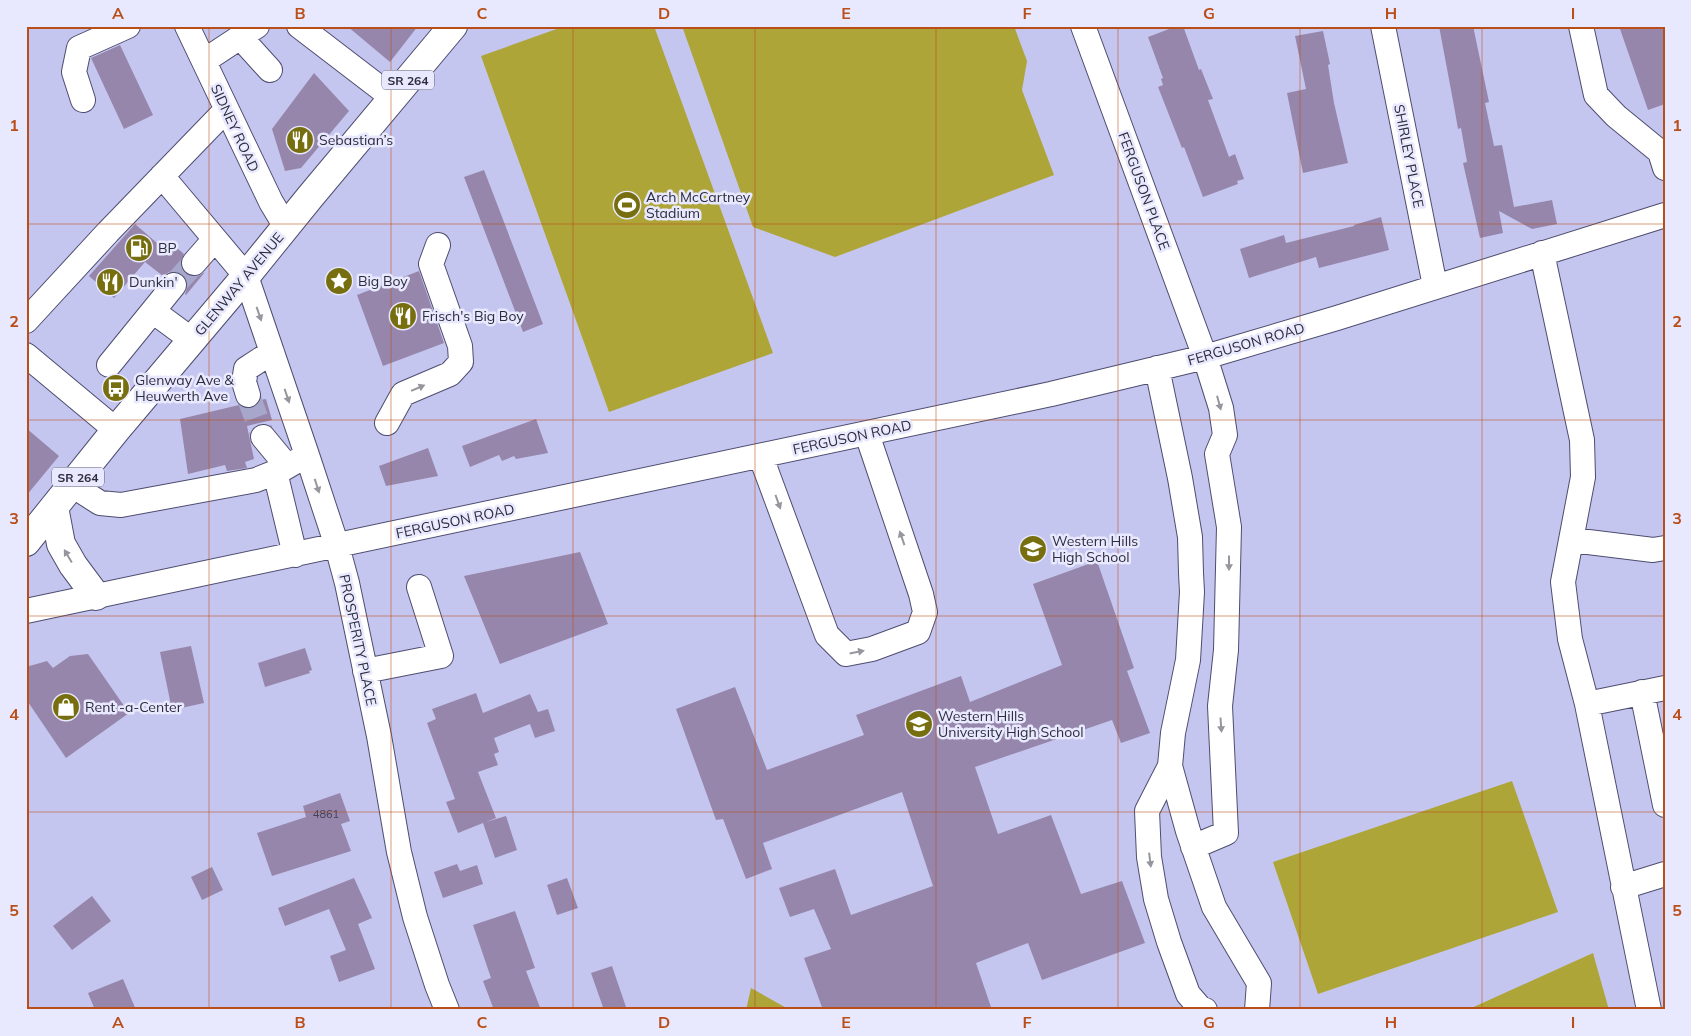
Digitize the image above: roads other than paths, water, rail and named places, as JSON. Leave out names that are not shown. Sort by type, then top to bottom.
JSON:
[{"type":"main road","name":"GLENWAY AVENUE","points":[[26,542],[116,430],[453,26]]},
{"type":"main road","points":[[54,507],[61,544],[73,565],[96,596]]},
{"type":"street","points":[[83,100],[74,72],[79,48],[128,26]]},
{"type":"street","name":"SIDNEY ROAD","points":[[187,26],[271,202],[286,228]]},
{"type":"street","points":[[298,26],[393,98]]},
{"type":"street","name":"FERGUSON PLACE","points":[[1084,26],[1205,357],[1221,408],[1225,434],[1217,454],[1229,527],[1226,650],[1220,706],[1226,833],[1194,847]]},
{"type":"street","name":"SHIRLEY PLACE","points":[[1383,26],[1435,286]]},
{"type":"street","points":[[1580,26],[1596,95],[1616,116],[1660,152],[1665,168]]},
{"type":"street","points":[[204,61],[248,32],[270,70]]},
{"type":"street","points":[[26,321],[108,232],[226,110]]},
{"type":"street","points":[[162,176],[246,276]]},
{"type":"street","name":"FERGUSON ROAD","points":[[26,611],[761,457],[1051,394],[1205,357],[1337,318],[1665,215]]},
{"type":"street","points":[[194,263],[215,239]]},
{"type":"street","points":[[387,423],[403,394],[450,374],[461,362],[460,346],[431,264],[438,245]]},
{"type":"street","points":[[1542,253],[1582,440],[1583,477],[1563,582],[1570,639],[1587,704],[1623,887],[1650,1010]]},
{"type":"street","name":"PROSPERITY PLACE","points":[[246,276],[337,546],[347,583],[365,671],[398,852],[415,917],[447,1010]]},
{"type":"street","points":[[109,365],[154,312],[174,285]]},
{"type":"street","points":[[154,312],[192,340]]},
{"type":"street","points":[[248,394],[244,382],[246,369],[272,352]]},
{"type":"street","points":[[26,355],[116,430]]},
{"type":"street","points":[[1157,368],[1190,537],[1192,572],[1188,660],[1174,733],[1170,766],[1147,811],[1149,857],[1156,899],[1188,994],[1200,1008],[1205,1010]]},
{"type":"street","points":[[761,457],[827,635],[846,654],[872,649],[918,632],[926,612],[867,434]]},
{"type":"street","points":[[263,437],[281,469],[295,555]]},
{"type":"street","points":[[72,485],[100,503],[121,504],[256,480],[281,469],[307,454]]},
{"type":"street","points":[[1572,540],[1653,550],[1665,548]]},
{"type":"street","points":[[365,671],[441,656],[419,587]]},
{"type":"street","points":[[1587,704],[1653,690],[1665,805]]},
{"type":"street","points":[[1170,766],[1214,907],[1259,983],[1257,1010]]},
{"type":"street","points":[[1623,887],[1665,874]]},
{"type":"tunnel","points":[[174,285],[194,263]]},
{"type":"tunnel","points":[[248,395],[263,437]]},
{"type":"place","name":"Sebastian’s","points":[[300,140]]},
{"type":"place","name":"Arch McCartney Stadium","points":[[627,205]]},
{"type":"place","name":"BP","points":[[139,248]]},
{"type":"place","name":"Big Boy","points":[[339,281]]},
{"type":"place","name":"Dunkin'","points":[[110,282]]},
{"type":"place","name":"Frisch's Big Boy","points":[[403,316]]},
{"type":"place","name":"Glenway Ave & Heuwerth Ave","points":[[116,388]]},
{"type":"place","name":"Western Hills High School","points":[[1033,549]]},
{"type":"place","name":"Rent -a-Center","points":[[66,707]]},
{"type":"place","name":"Western Hills University High School","points":[[919,724]]}]
